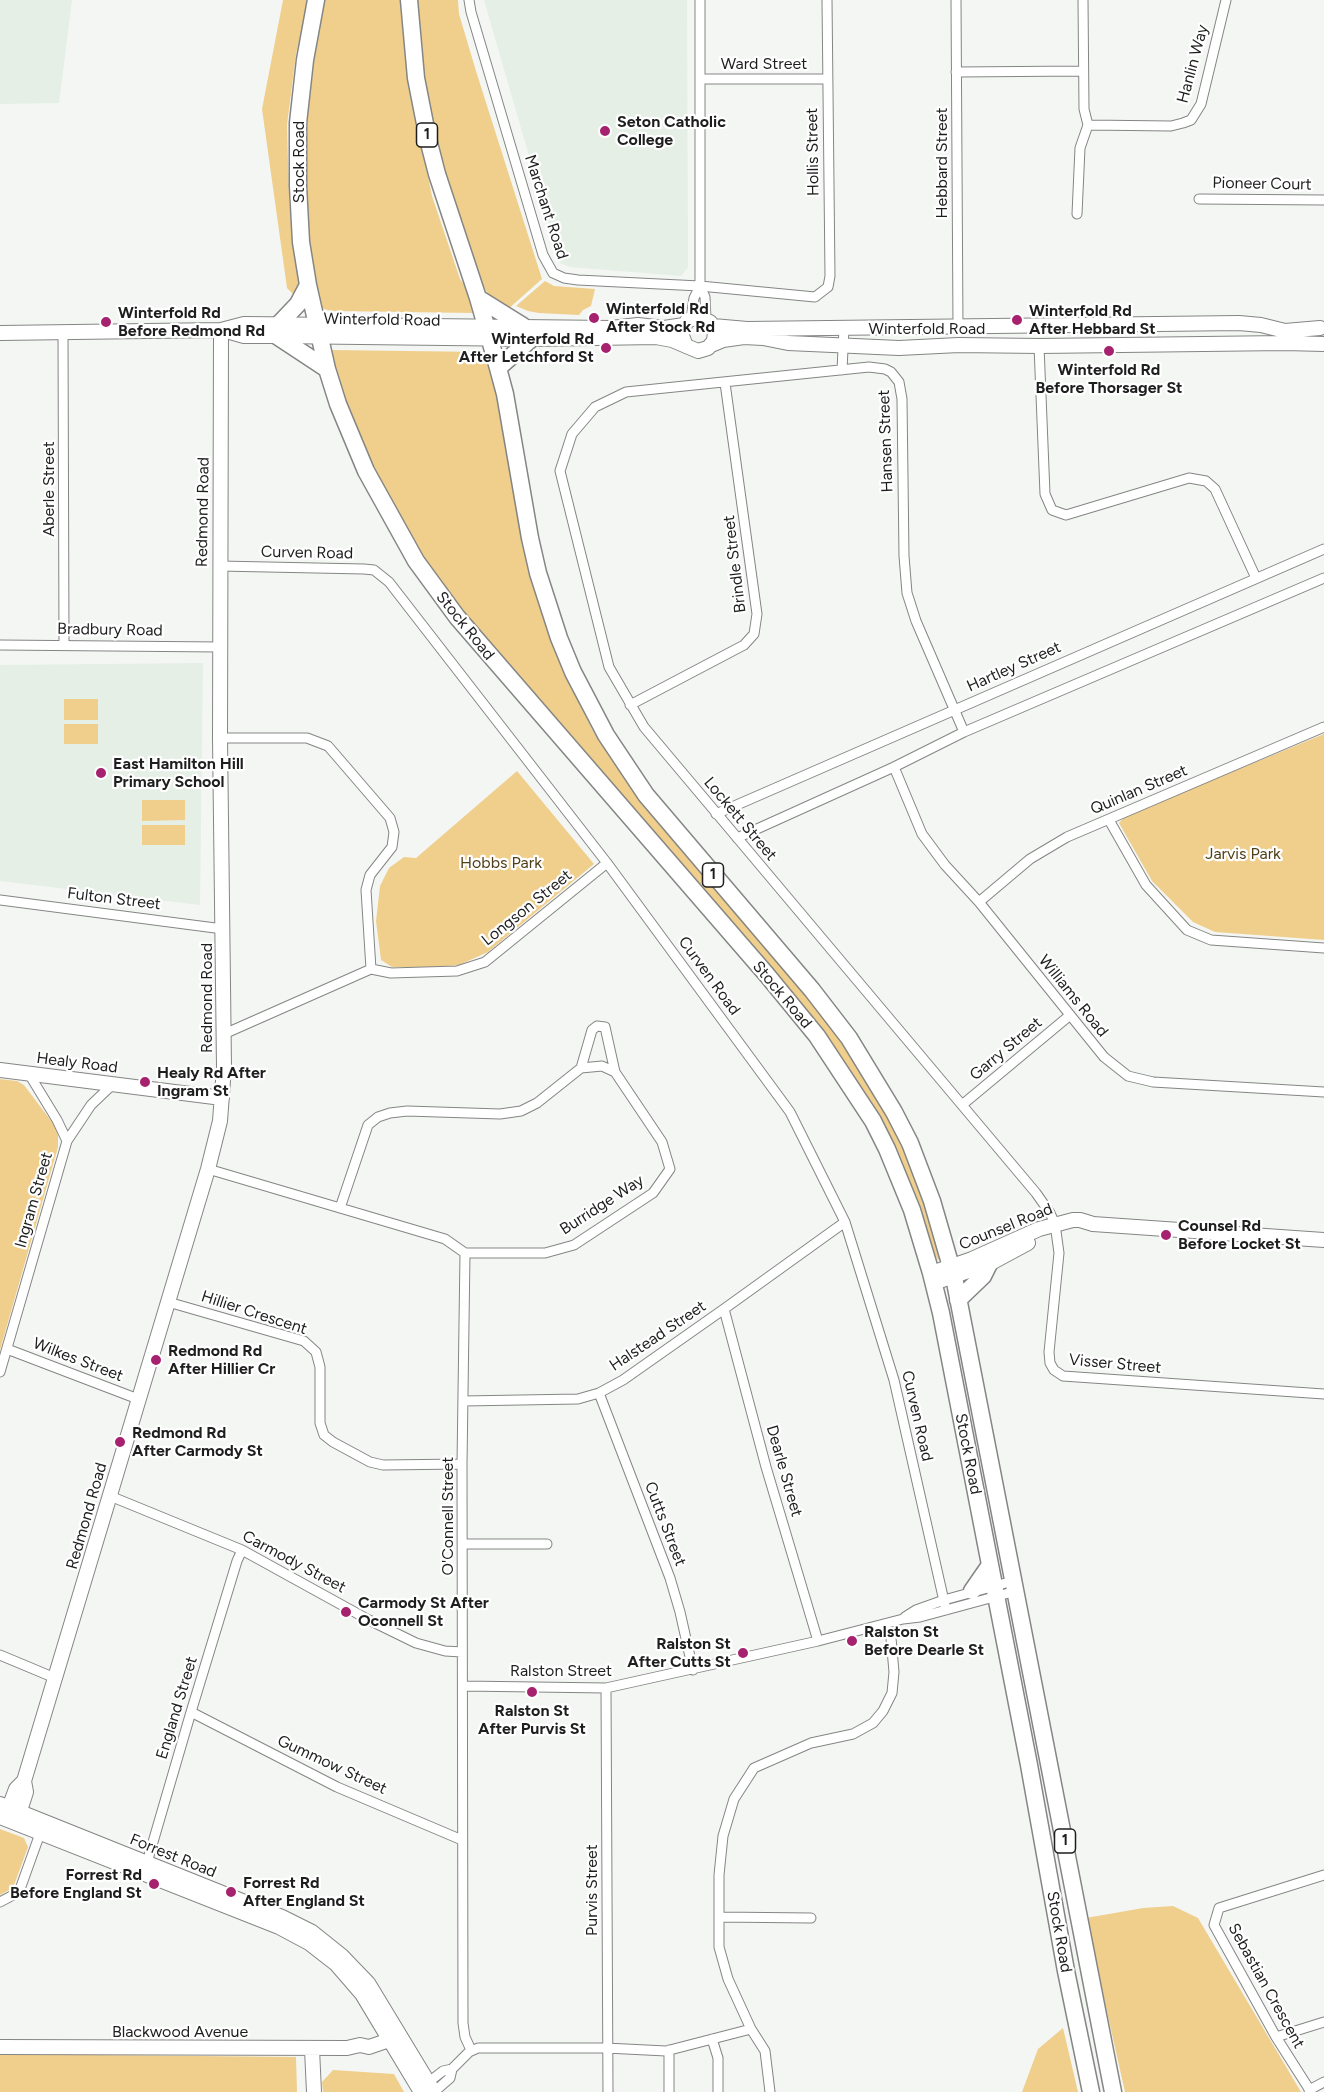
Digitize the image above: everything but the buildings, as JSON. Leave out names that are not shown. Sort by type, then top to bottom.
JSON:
[{"type":"highway","name":"Stock Road","points":[[316,0],[305,60],[298,123],[299,213],[308,285],[327,369],[338,404],[366,471],[398,532],[434,586],[491,659],[794,1007],[844,1075],[873,1121],[912,1210],[933,1278],[1091,2092]]},
{"type":"highway","name":"Stock Road","points":[[410,0],[416,78],[428,139],[449,213],[478,298],[505,394],[527,527],[538,573],[559,638],[588,703],[646,795],[819,998],[865,1062],[910,1143],[932,1200],[953,1272],[1113,2092]]},
{"type":"highway","points":[[308,285],[298,304],[278,330],[327,369]]},
{"type":"highway","points":[[478,298],[527,332],[498,368]]},
{"type":"highway","points":[[958,1299],[983,1276],[989,1264]]},
{"type":"highway","points":[[972,1592],[990,1564]]},
{"type":"street","name":"Marchant Road","points":[[469,0],[533,222],[549,269],[557,276],[571,279],[700,286],[815,297]]},
{"type":"street","points":[[700,0],[700,286],[715,336],[711,345],[698,351],[686,346],[681,338],[700,286]]},
{"type":"street","name":"Hollis Street","points":[[815,297],[828,287],[830,276],[827,0]]},
{"type":"street","name":"Hebbard Street","points":[[956,0],[958,326]]},
{"type":"street","points":[[1077,214],[1080,148],[1088,125],[1084,109],[1082,71],[1083,0]]},
{"type":"street","name":"Hanlin Way","points":[[1088,125],[1171,126],[1191,120],[1201,104],[1226,0]]},
{"type":"street","points":[[956,72],[1082,71]]},
{"type":"street","name":"Ward Street","points":[[701,79],[827,79]]},
{"type":"street","name":"Pioneer Court","points":[[1199,199],[1324,200]]},
{"type":"street","points":[[687,321],[696,317],[710,322]]},
{"type":"street","name":"Winterfold Road","points":[[527,332],[638,325],[664,328],[687,321]]},
{"type":"street","name":"Winterfold Road","points":[[710,322],[747,329],[1239,323],[1297,331],[1322,325]]},
{"type":"street","name":"Winterfold Road","points":[[0,333],[221,330],[244,324],[278,330],[527,332],[656,337],[686,346]]},
{"type":"street","points":[[1322,325],[1320,337],[1324,344]]},
{"type":"street","points":[[842,370],[844,328]]},
{"type":"street","name":"Redmond Road","points":[[9,1814],[16,1789],[24,1782],[56,1678],[219,1130],[224,1034],[219,647],[221,330]]},
{"type":"street","name":"Aberle Street","points":[[63,333],[64,645]]},
{"type":"street","name":"Winterfold Road","points":[[711,345],[723,339],[744,337],[788,343],[899,348],[959,345],[1324,344]]},
{"type":"street","points":[[1039,346],[1045,494],[1052,510],[1066,515],[1188,478],[1206,481],[1215,489],[1257,578]]},
{"type":"street","name":"Hansen Street","points":[[626,392],[869,367],[885,369],[896,376],[902,399],[905,582],[911,609],[964,732]]},
{"type":"street","name":"Brindle Street","points":[[630,705],[744,645],[754,634],[757,614],[725,383]]},
{"type":"street","name":"Lockett Street","points":[[626,392],[595,407],[573,434],[560,471],[609,667],[644,727],[1036,1193],[1050,1213],[1055,1228]]},
{"type":"street","name":"Hartley Street","points":[[716,814],[1324,549]]},
{"type":"street","name":"Curven Road","points":[[219,566],[374,570],[388,582],[607,863],[790,1112],[845,1222],[894,1380],[946,1610]]},
{"type":"street","points":[[737,838],[964,732],[1324,578]]},
{"type":"street","name":"Bradbury Road","points":[[0,645],[219,647]]},
{"type":"street","name":"Quinlan Street","points":[[979,902],[1030,859],[1067,837],[1324,727]]},
{"type":"street","points":[[220,738],[307,738],[328,746],[390,818],[394,832],[392,847],[370,875],[366,890],[371,969],[224,1034]]},
{"type":"street","name":"Williams Road","points":[[894,766],[922,834],[945,865],[979,902],[1104,1057],[1128,1076],[1153,1082],[1324,1092]]},
{"type":"street","points":[[1108,820],[1146,885],[1187,930],[1211,940],[1324,948]]},
{"type":"street","name":"Longson Street","points":[[371,969],[391,973],[457,971],[484,962],[607,863]]},
{"type":"street","name":"Fulton Street","points":[[0,900],[223,929]]},
{"type":"street","name":"Garry Street","points":[[962,1106],[1069,1016]]},
{"type":"street","name":"Burridge Way","points":[[465,1253],[545,1253],[574,1245],[653,1193],[670,1169],[662,1142],[615,1072],[605,1027],[597,1026],[592,1030],[581,1068]]},
{"type":"street","points":[[340,1208],[368,1125],[378,1117],[407,1111],[500,1114],[521,1111],[537,1103],[581,1068],[602,1066],[615,1072]]},
{"type":"street","name":"Healy Road","points":[[0,1070],[222,1098]]},
{"type":"street","name":"Ingram Street","points":[[29,1074],[57,1120],[66,1141]]},
{"type":"street","name":"Ingram Street","points":[[0,1372],[66,1141],[91,1105],[113,1084]]},
{"type":"street","points":[[208,1169],[445,1239],[465,1253]]},
{"type":"street","name":"Halstead Street","points":[[463,1401],[578,1399],[599,1393],[623,1380],[845,1222]]},
{"type":"street","name":"Counsel Road","points":[[953,1272],[1055,1228],[1093,1224],[1324,1240]]},
{"type":"street","name":"Counsel Road","points":[[933,1278],[989,1264],[1055,1228]]},
{"type":"street","name":"Visser Street","points":[[1055,1228],[1059,1257],[1049,1352],[1053,1370],[1063,1376],[1324,1394]]},
{"type":"street","name":"O'Connell Street","points":[[465,1253],[462,1464],[462,1840],[464,2031],[471,2050]]},
{"type":"street","name":"Hillier Crescent","points":[[168,1302],[304,1341],[316,1352],[320,1367],[320,1423],[324,1435],[333,1442],[370,1462],[383,1465],[462,1464]]},
{"type":"street","name":"Dearle Street","points":[[724,1309],[766,1467],[818,1641]]},
{"type":"street","name":"Wilkes Street","points":[[7,1349],[138,1398]]},
{"type":"street","name":"Cutts Street","points":[[599,1393],[670,1578],[693,1670]]},
{"type":"street","name":"Carmody Street","points":[[110,1496],[242,1550],[369,1620],[416,1643],[446,1651],[462,1652]]},
{"type":"street","points":[[463,1544],[547,1544]]},
{"type":"street","name":"England Street","points":[[145,1869],[242,1550]]},
{"type":"street","name":"Ralston Street","points":[[463,1686],[606,1688],[920,1617],[1015,1586]]},
{"type":"street","name":"Ralston Street","points":[[903,1619],[916,1610],[944,1599],[972,1592],[995,1591]]},
{"type":"street","points":[[770,2092],[765,2051],[751,2029],[728,1979],[719,1947],[720,1859],[723,1836],[734,1799],[754,1768],[812,1743],[853,1734],[873,1723],[892,1693],[894,1672],[891,1638]]},
{"type":"street","points":[[0,1655],[56,1678]]},
{"type":"street","name":"Purvis Street","points":[[606,1688],[608,2092]]},
{"type":"street","name":"Gummow Street","points":[[191,1712],[337,1787],[462,1840]]},
{"type":"street","name":"Forrest Road","points":[[9,1814],[145,1869],[279,1927],[309,1943],[349,1977],[392,2033],[427,2089]]},
{"type":"street","points":[[0,1902],[19,1892],[43,1827]]},
{"type":"street","name":"Sebastian Crescent","points":[[1310,2091],[1276,2037],[1214,1925],[1219,1908],[1324,1875]]},
{"type":"street","points":[[718,1917],[811,1918]]},
{"type":"street","points":[[1276,2037],[1324,2022]]},
{"type":"street","points":[[427,2089],[443,2071],[452,2069],[471,2050],[490,2047],[669,2050],[751,2029]]},
{"type":"street","name":"Blackwood Avenue","points":[[0,2048],[347,2048],[360,2045],[369,2047],[392,2033]]},
{"type":"street","points":[[712,2039],[718,2058],[718,2092]]},
{"type":"street","points":[[312,2049],[314,2092]]},
{"type":"street","points":[[669,2050],[669,2092]]},
{"type":"street","points":[[1310,2091],[1324,2082]]},
{"type":"shaded area","points":[[0,0],[72,0],[59,103],[0,104]]},
{"type":"shaded area","name":"Seton Catholic College","points":[[484,0],[687,0],[688,267],[681,276],[570,267],[560,263]]},
{"type":"shaded area","name":"East Hamilton Hill Primary School","points":[[203,663],[200,905],[0,881],[0,665]]},
{"type":"green space","points":[[283,0],[309,0],[296,54],[287,125],[289,197],[293,249],[299,283],[298,292],[294,295],[287,288],[262,109]]},
{"type":"green space","points":[[322,0],[402,0],[409,84],[432,196],[460,279],[469,291],[475,311],[473,313],[332,311],[320,308],[306,231],[306,103]]},
{"type":"green space","points":[[417,0],[458,0],[459,14],[476,71],[542,279],[507,310],[489,297],[479,276],[438,155],[426,96]]},
{"type":"green space","points":[[545,281],[554,286],[595,289],[591,306],[579,315],[539,313],[516,306]]},
{"type":"green space","points":[[330,350],[488,353],[527,560],[543,618],[594,733],[657,822],[825,1017],[881,1101],[915,1172],[943,1257],[938,1260],[934,1253],[888,1136],[435,577],[383,490],[360,441],[337,378]]},
{"type":"green space","points":[[64,699],[98,699],[98,720],[64,720]]},
{"type":"green space","points":[[64,724],[98,724],[98,744],[64,744]]},
{"type":"green space","name":"Jarvis Park","points":[[1324,734],[1324,940],[1215,932],[1193,922],[1152,881],[1119,823],[1125,816]]},
{"type":"green space","name":"Hobbs Park","points":[[517,771],[594,864],[488,952],[459,965],[433,967],[392,967],[381,960],[376,921],[380,886],[389,868],[404,857],[416,858]]},
{"type":"green space","points":[[142,800],[185,800],[185,820],[142,821]]},
{"type":"green space","points":[[142,825],[185,825],[185,845],[142,845]]},
{"type":"green space","points":[[0,1079],[17,1081],[24,1085],[55,1126],[58,1147],[0,1350]]},
{"type":"green space","points":[[0,1829],[24,1838],[28,1847],[13,1888],[0,1895]]},
{"type":"green space","points":[[1173,1906],[1198,1918],[1301,2092],[1125,2092],[1086,1918],[1143,1908]]},
{"type":"green space","points":[[1063,2028],[1078,2092],[1022,2092],[1038,2049]]},
{"type":"green space","points":[[0,2054],[296,2057],[297,2092],[0,2092]]},
{"type":"green space","points":[[333,2070],[394,2074],[404,2092],[323,2092],[322,2082]]},
{"type":"place","name":"Seton Catholic College","points":[[605,131]]},
{"type":"place","name":"Winterfold Rd After Stock Rd","points":[[594,318]]},
{"type":"place","name":"Winterfold Rd After Hebbard St","points":[[1017,320]]},
{"type":"place","name":"Winterfold Rd Before Redmond Rd","points":[[106,322]]},
{"type":"place","name":"Winterfold Rd After Letchford St","points":[[606,348]]},
{"type":"place","name":"Winterfold Rd Before Thorsager St","points":[[1109,351]]},
{"type":"place","name":"East Hamilton Hill Primary School","points":[[101,773]]},
{"type":"place","name":"Healy Rd After Ingram St","points":[[145,1082]]},
{"type":"place","name":"Counsel Rd Before Locket St","points":[[1166,1235]]},
{"type":"place","name":"Redmond Rd After Hillier Cr","points":[[156,1360]]},
{"type":"place","name":"Redmond Rd After Carmody St","points":[[120,1442]]},
{"type":"place","name":"Carmody St After Oconnell St","points":[[346,1612]]},
{"type":"place","name":"Ralston St Before Dearle St","points":[[852,1641]]},
{"type":"place","name":"Ralston St After Cutts St","points":[[743,1653]]},
{"type":"place","name":"Ralston St After Purvis St","points":[[532,1692]]},
{"type":"place","name":"Forrest Rd Before England St","points":[[154,1884]]},
{"type":"place","name":"Forrest Rd After England St","points":[[231,1892]]}]
